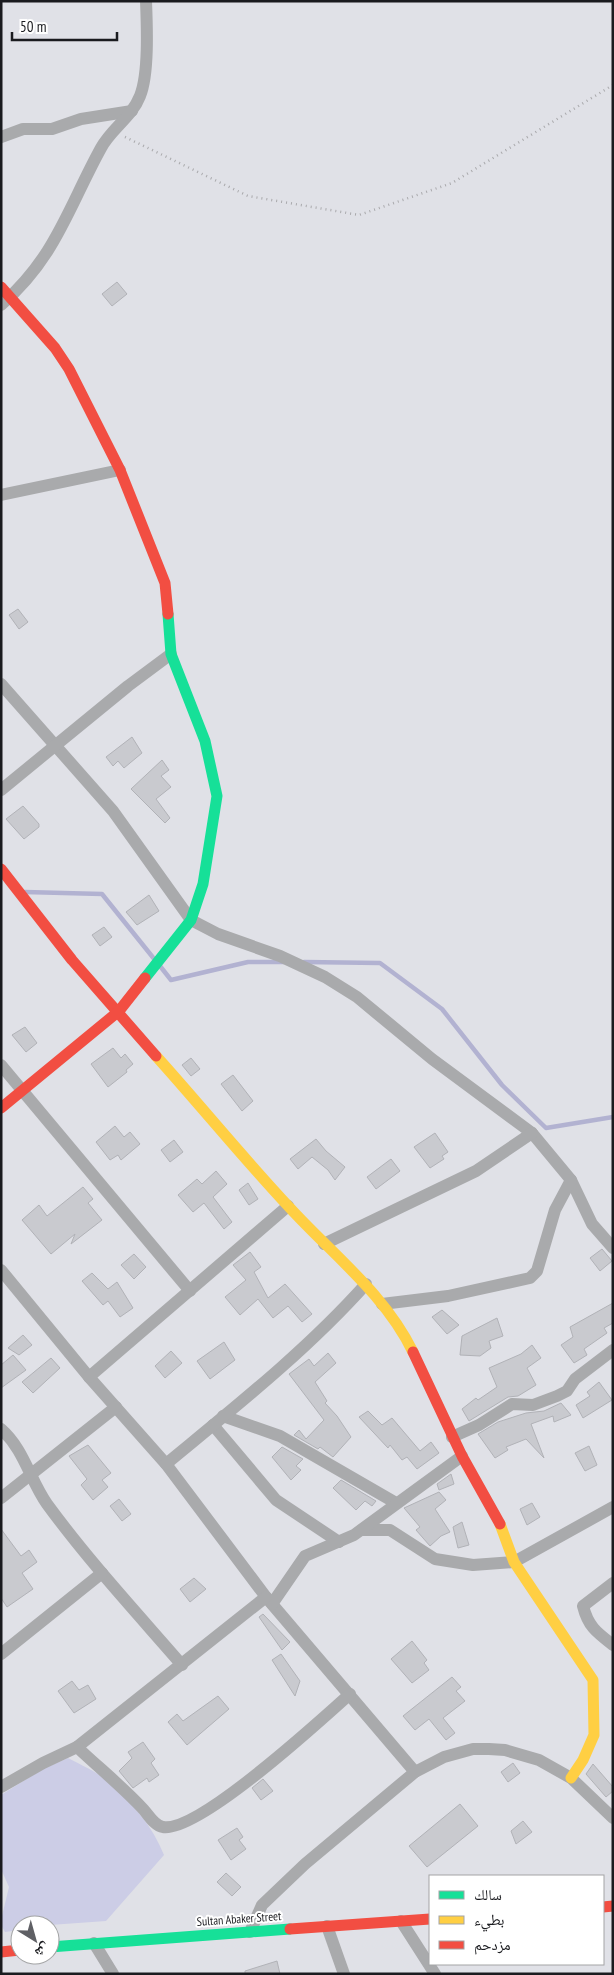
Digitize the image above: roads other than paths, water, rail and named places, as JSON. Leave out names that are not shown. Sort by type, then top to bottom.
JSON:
[{"type":"main road","points":[[1,287],[6,301],[55,348],[69,368],[120,470],[165,583],[171,654],[205,741],[217,796],[203,884],[191,920],[119,1012],[1,1108]]},
{"type":"main road","points":[[1,869],[72,960],[288,1206],[366,1284],[408,1342],[462,1456],[497,1516],[514,1562],[572,1644],[593,1680],[594,1735],[583,1760],[571,1778]]},
{"type":"main road","name":"Sultan Abaker Street","points":[[60,1946],[429,1919]]},
{"type":"street","points":[[6,301],[42,262],[59,234],[101,147],[112,131],[132,111],[143,85],[147,26],[146,1]]},
{"type":"street","points":[[1,137],[24,129],[52,129],[82,119],[132,111]]},
{"type":"street","points":[[1,495],[120,470]]},
{"type":"street","points":[[1,790],[128,686],[171,654]]},
{"type":"street","points":[[1,684],[113,811],[191,920],[218,934],[280,956],[333,982],[357,997],[432,1060],[532,1133],[571,1180],[592,1224],[613,1248]]},
{"type":"street","points":[[1,1065],[24,1089],[190,1291]]},
{"type":"street","points":[[324,1244],[476,1171],[532,1133]]},
{"type":"street","points":[[382,1304],[448,1296],[530,1278],[538,1271],[555,1210],[571,1180]]},
{"type":"street","points":[[89,1377],[288,1206]]},
{"type":"street","points":[[1,1270],[89,1377],[166,1464],[269,1600],[415,1772]]},
{"type":"street","points":[[166,1464],[337,1317],[366,1284]]},
{"type":"street","points":[[452,1436],[479,1425],[512,1404],[539,1404],[567,1391],[575,1379],[613,1350]]},
{"type":"street","points":[[1,1498],[116,1407]]},
{"type":"street","points":[[218,1420],[280,1436],[396,1503]]},
{"type":"street","points":[[218,1420],[276,1500],[339,1542]]},
{"type":"street","points":[[1,1429],[14,1442],[30,1476],[45,1501],[102,1573],[182,1666]]},
{"type":"street","points":[[1,1786],[43,1762],[77,1748],[269,1600],[304,1556],[312,1551],[339,1542],[362,1530],[462,1456]]},
{"type":"street","points":[[362,1530],[390,1530],[435,1559],[473,1565],[514,1562],[613,1507]]},
{"type":"street","points":[[1,1654],[102,1573]]},
{"type":"street","points":[[613,1584],[583,1606],[586,1620],[590,1626],[613,1644]]},
{"type":"street","points":[[77,1748],[138,1804],[155,1824],[163,1828],[178,1827],[210,1809],[300,1738],[350,1694]]},
{"type":"street","points":[[250,1932],[262,1904],[315,1855],[415,1772],[444,1757],[472,1749],[505,1750],[539,1760],[571,1778],[613,1818]]},
{"type":"street","points":[[400,1921],[429,1965]]},
{"type":"street","points":[[327,1926],[344,1974]]},
{"type":"street","points":[[94,1943],[113,1974]]},
{"type":"waterway","points":[[25,892],[102,894],[155,960]]},
{"type":"waterway","points":[[160,966],[171,980],[248,962],[284,962]]},
{"type":"waterway","points":[[304,962],[380,963],[442,1009],[502,1085],[546,1128],[613,1117]]}]
